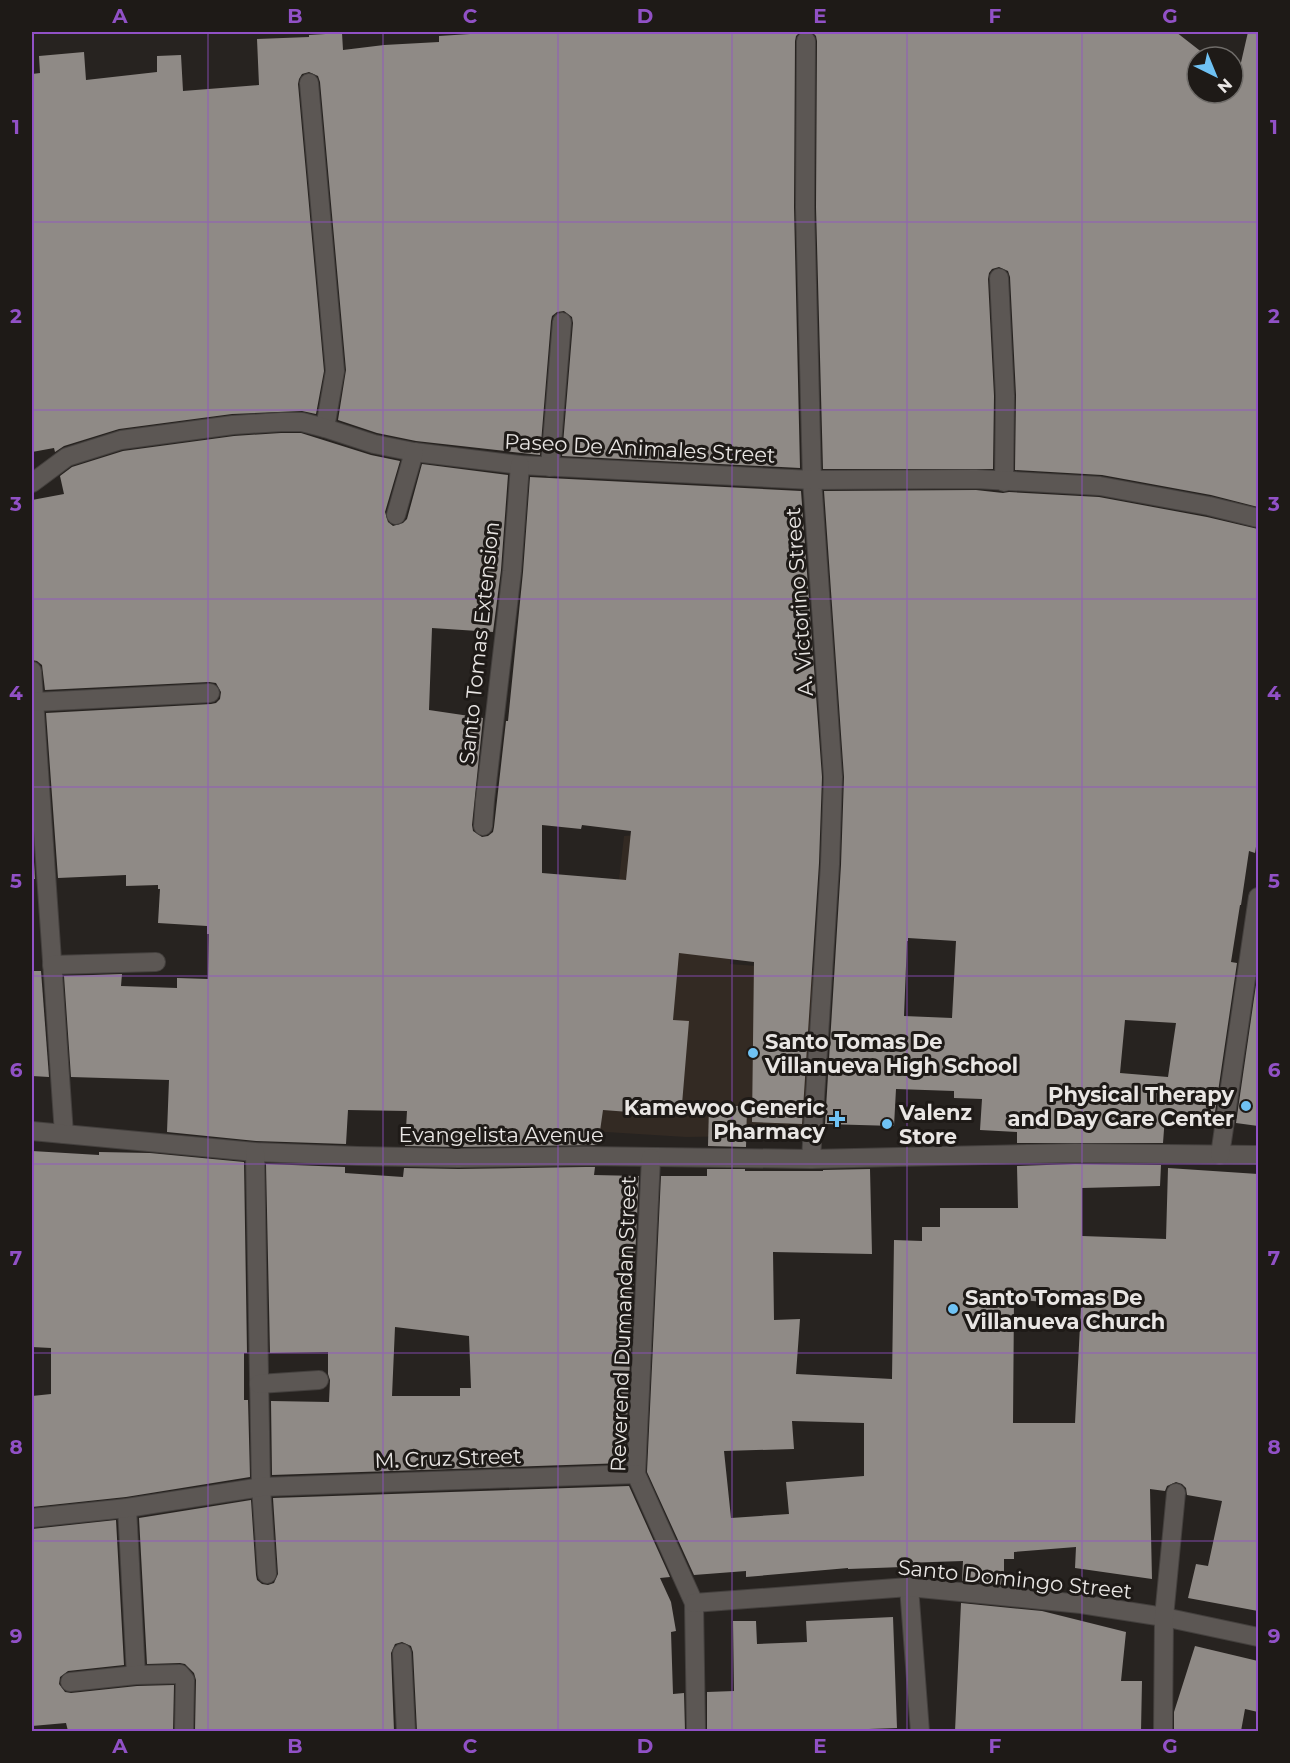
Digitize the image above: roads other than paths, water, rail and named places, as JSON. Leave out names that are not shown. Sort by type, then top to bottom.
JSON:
[{"type":"street","name":"A. Victorino Street","points":[[806,41],[805,207],[812,480],[833,777],[830,864],[811,1159]]},
{"type":"street","points":[[309,83],[335,371],[325,428]]},
{"type":"street","points":[[999,278],[1005,396],[1004,482]]},
{"type":"street","points":[[550,467],[562,322]]},
{"type":"street","name":"Paseo De Animales Street","points":[[32,483],[67,457],[121,441],[233,425],[281,422],[302,423],[325,428],[374,444],[414,452],[520,465],[812,480],[976,479],[1100,486],[1209,506],[1258,518]]},
{"type":"street","points":[[396,515],[414,452]]},
{"type":"street","name":"Santo Tomas Extension","points":[[483,826],[484,800],[512,571],[520,465]]},
{"type":"street","points":[[32,670],[64,1134]]},
{"type":"street","points":[[35,702],[210,693]]},
{"type":"street","points":[[1220,1155],[1258,897]]},
{"type":"street","points":[[52,965],[156,962]]},
{"type":"street","name":"Evangelista Avenue","points":[[32,1131],[255,1152],[413,1157],[585,1156],[811,1159],[1075,1153],[1258,1155]]},
{"type":"street","points":[[255,1152],[261,1487],[267,1574]]},
{"type":"street","name":"Reverend Dumandan Street","points":[[651,1158],[636,1474],[694,1603],[696,1731]]},
{"type":"street","points":[[259,1384],[319,1380]]},
{"type":"street","name":"M. Cruz Street","points":[[32,1518],[127,1508],[261,1487],[636,1474]]},
{"type":"street","points":[[1164,1731],[1164,1617],[1176,1493]]},
{"type":"street","points":[[127,1508],[136,1676]]},
{"type":"street","points":[[909,1587],[920,1731]]},
{"type":"street","name":"Santo Domingo Street","points":[[694,1603],[909,1587],[1081,1604],[1164,1617],[1258,1637]]},
{"type":"street","points":[[402,1653],[406,1731]]},
{"type":"street","points":[[70,1682],[180,1674],[185,1680],[184,1731]]},
{"type":"place","name":"Santo Tomas De Villanueva High School","points":[[753,1053]]},
{"type":"place","name":"Physical Therapy and Day Care Center","points":[[1246,1106]]},
{"type":"place","name":"Kamewoo Generic Pharmacy","points":[[837,1119]]},
{"type":"place","name":"Valenz Store","points":[[887,1124]]},
{"type":"place","name":"Santo Tomas De Villanueva Church","points":[[953,1309]]}]
